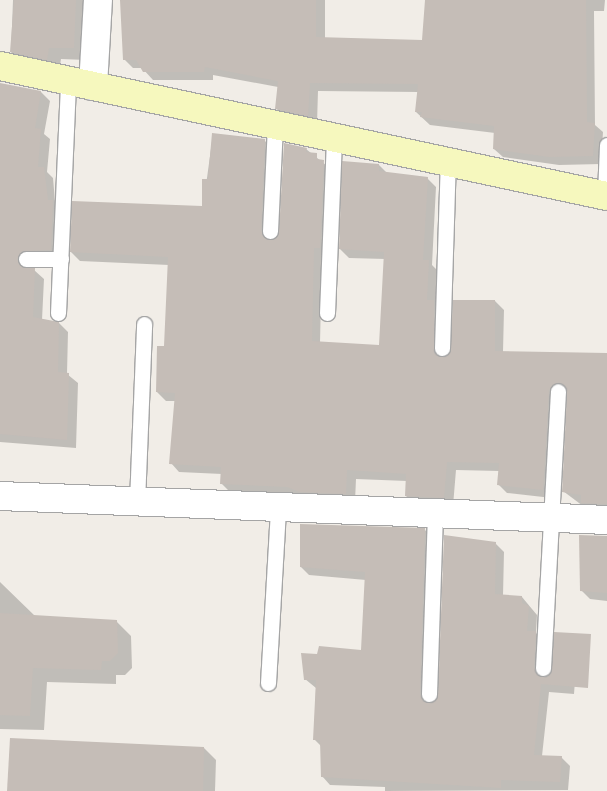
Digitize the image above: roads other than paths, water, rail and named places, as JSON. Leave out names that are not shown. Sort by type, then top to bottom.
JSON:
[{"type":"street","points":[[80,83],[98,0]]},
{"type":"street","points":[[0,66],[606,195]]},
{"type":"street","points":[[0,496],[607,520]]},
{"type":"lane","points":[[58,313],[60,259],[80,83]]},
{"type":"lane","points":[[270,231],[275,125]]},
{"type":"lane","points":[[327,313],[334,137]]},
{"type":"lane","points":[[606,195],[607,144]]},
{"type":"lane","points":[[442,348],[448,162]]},
{"type":"lane","points":[[26,259],[60,259]]},
{"type":"lane","points":[[137,502],[144,324]]},
{"type":"lane","points":[[543,668],[558,391]]},
{"type":"lane","points":[[268,684],[278,507]]},
{"type":"lane","points":[[429,694],[435,514]]}]
